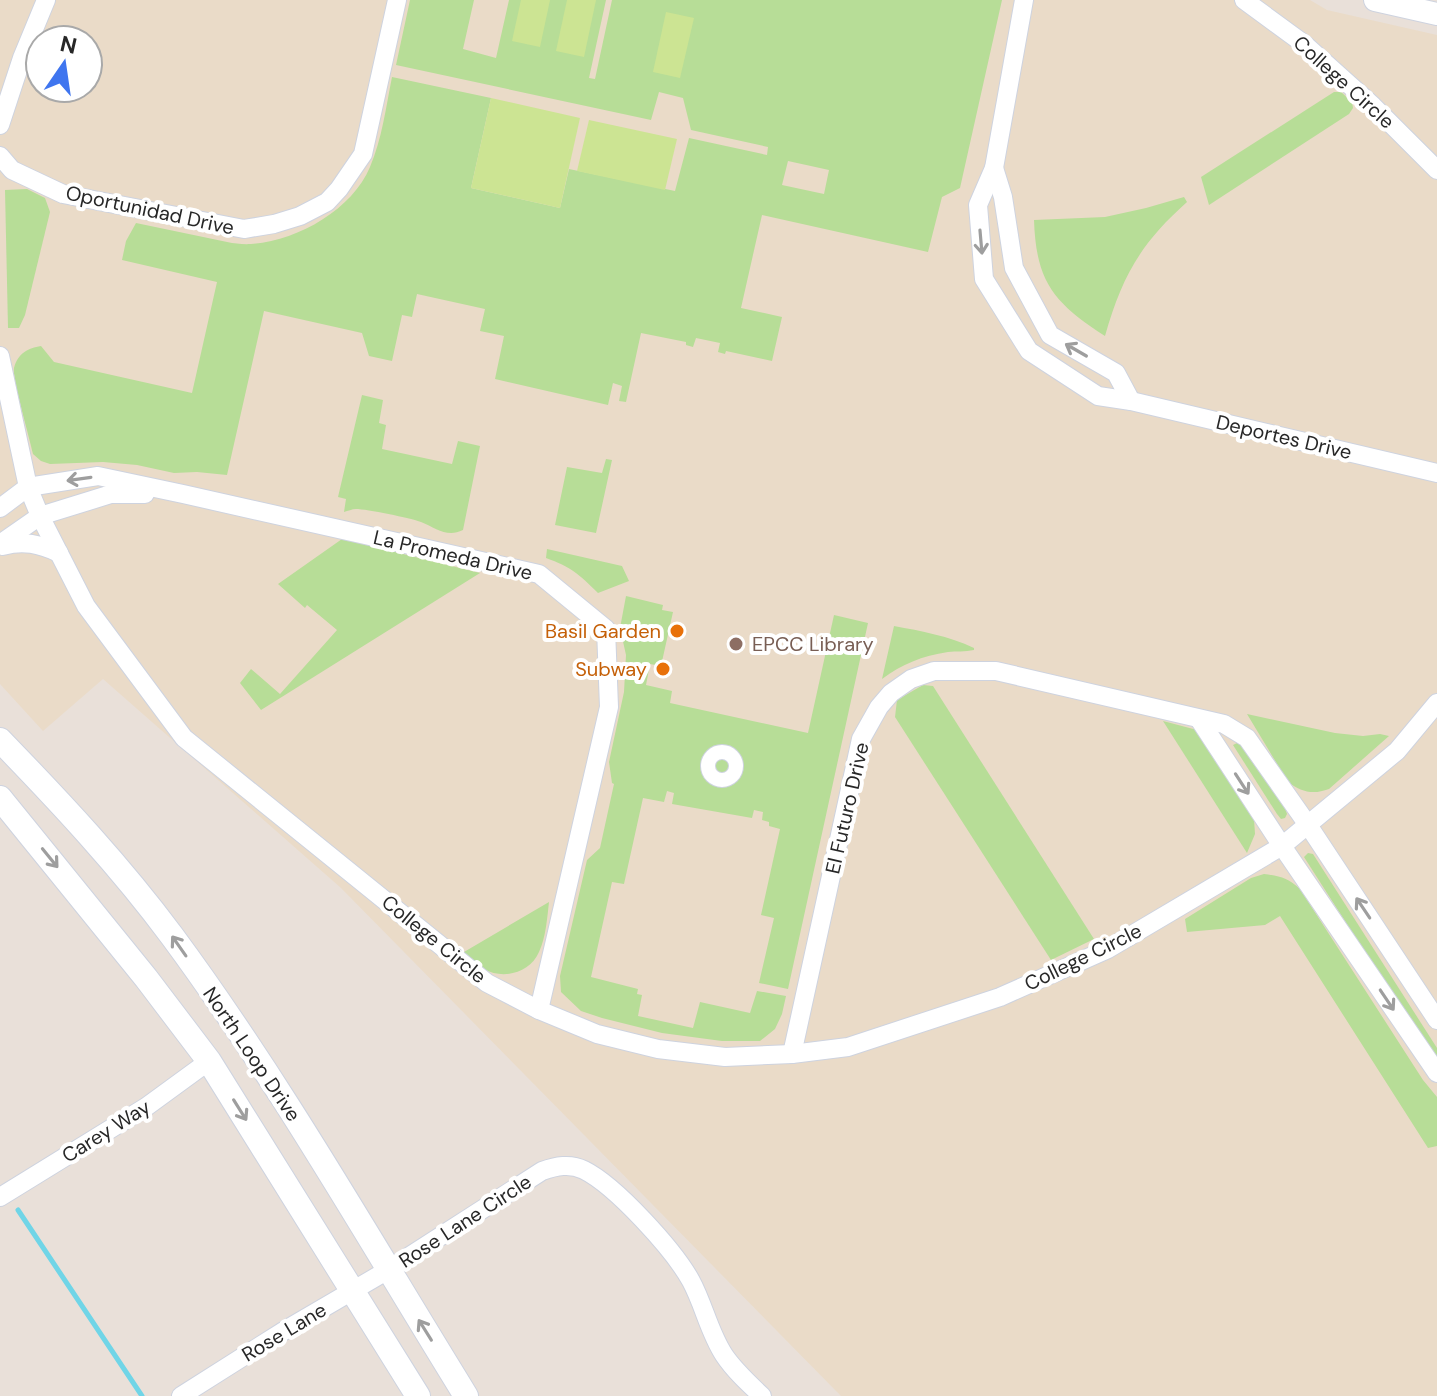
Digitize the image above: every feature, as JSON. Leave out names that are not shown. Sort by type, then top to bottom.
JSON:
[{"type":"main road","name":"North Loop Drive","points":[[0,740],[115,865],[171,935],[312,1142],[466,1396]]},
{"type":"main road","name":"North Loop Drive","points":[[4,809],[146,978],[209,1061],[418,1396]]},
{"type":"street","points":[[0,125],[22,58],[46,0]]},
{"type":"street","name":"Oportunidad Drive","points":[[0,156],[12,170],[63,194],[244,229],[300,216],[327,202],[363,154],[397,0]]},
{"type":"street","name":"Deportes Drive","points":[[1024,0],[994,168],[978,205],[984,279],[1029,351],[1098,396],[1131,401],[1437,473]]},
{"type":"street","name":"College Circle","points":[[1244,0],[1304,44],[1373,106],[1437,170]]},
{"type":"street","points":[[1375,0],[1437,14]]},
{"type":"street","name":"Deportes Drive","points":[[994,168],[1003,197],[1014,268],[1050,335],[1116,373],[1131,401]]},
{"type":"street","name":"College Circle","points":[[0,356],[28,487],[40,516],[86,606],[184,738],[487,983],[539,1010],[597,1034],[658,1049],[725,1057],[792,1054],[848,1047],[1000,997],[1108,949],[1282,846],[1397,751],[1437,703]]},
{"type":"street","points":[[0,508],[28,487],[98,476],[183,494]]},
{"type":"street","points":[[0,545],[40,516],[111,494],[183,494]]},
{"type":"street","name":"La Promeda Drive","points":[[183,494],[539,574],[606,629],[609,707],[539,1010]]},
{"type":"street","points":[[0,545],[16,542],[34,544],[59,553]]},
{"type":"street","name":"El Futuro Drive","points":[[792,1054],[861,739],[879,707],[891,693],[911,679],[934,671],[996,671],[1224,724],[1247,738],[1437,1020]]},
{"type":"street","points":[[1199,719],[1437,1073]]},
{"type":"street","name":"Carey Way","points":[[0,1197],[146,1107],[209,1061]]},
{"type":"street","name":"Rose Lane Circle","points":[[388,1270],[542,1171],[556,1166],[584,1170],[623,1200],[672,1253],[701,1299],[724,1355],[762,1396]]},
{"type":"street","name":"Rose Lane","points":[[181,1396],[388,1270]]},
{"type":"shaded area","points":[[0,0],[1310,0],[1327,10],[1437,35],[1437,1396],[841,1396],[341,888],[103,679],[43,731],[0,684]]},
{"type":"green space","points":[[410,0],[474,0],[463,49],[496,58],[509,0],[606,0],[589,78],[595,79],[612,0],[1002,0],[960,188],[942,197],[928,252],[762,215],[741,308],[782,317],[772,361],[718,352],[720,343],[696,338],[693,347],[686,345],[686,342],[641,333],[626,402],[619,401],[622,386],[613,383],[608,405],[495,379],[504,336],[480,331],[485,309],[417,294],[412,317],[402,315],[392,361],[369,356],[362,333],[264,311],[227,475],[174,473],[103,462],[50,464],[33,454],[14,374],[21,355],[32,348],[41,346],[54,362],[192,393],[217,282],[122,260],[126,241],[136,223],[246,244],[269,242],[304,230],[337,209],[362,183],[381,134],[392,77],[491,98],[471,188],[560,208],[569,169],[675,191],[689,138],[767,155],[768,147],[691,130],[683,98],[659,92],[651,120],[396,65]],"holes":[[[788,161],[829,170],[824,194],[782,185]]]},
{"type":"green space","points":[[521,0],[550,0],[540,47],[512,41]]},
{"type":"green space","points":[[567,0],[596,0],[584,57],[556,51]]},
{"type":"green space","points":[[666,12],[694,18],[680,78],[653,72]]},
{"type":"green space","points":[[1334,92],[1341,92],[1352,102],[1353,108],[1349,114],[1209,205],[1201,177]]},
{"type":"green space","points":[[491,98],[580,118],[560,208],[471,188]]},
{"type":"green space","points":[[589,120],[677,139],[665,190],[577,171]]},
{"type":"green space","points":[[27,189],[45,198],[50,212],[25,315],[19,328],[8,328],[5,190]]},
{"type":"green space","points":[[1184,197],[1187,202],[1157,232],[1135,262],[1105,336],[1073,313],[1051,289],[1039,260],[1034,220],[1105,217]]},
{"type":"green space","points":[[362,395],[383,400],[379,423],[386,425],[382,449],[452,464],[458,441],[480,446],[463,530],[447,533],[416,520],[369,510],[344,512],[346,499],[338,497]]},
{"type":"green space","points":[[606,459],[612,460],[596,533],[555,525],[567,467],[602,473]]},
{"type":"green space","points":[[342,539],[480,573],[261,710],[240,683],[251,669],[280,694],[337,630],[278,584]]},
{"type":"green space","points":[[547,549],[622,566],[629,581],[598,593],[574,572],[546,558]]},
{"type":"green space","points":[[626,596],[663,605],[662,610],[673,612],[661,666],[650,664],[646,685],[672,691],[670,703],[808,733],[834,615],[868,623],[788,989],[759,983],[774,918],[761,915],[780,829],[762,820],[763,812],[754,810],[752,818],[672,804],[674,793],[667,791],[664,802],[643,798],[624,884],[612,882],[591,977],[638,989],[637,994],[642,995],[638,1016],[693,1028],[700,1002],[750,1013],[757,991],[786,996],[775,1029],[760,1041],[722,1041],[662,1033],[581,1011],[561,992],[560,976],[587,860],[600,848],[614,784],[609,762],[624,692],[626,655],[620,628]]},
{"type":"green space","points":[[894,626],[945,637],[974,650],[921,658],[882,679]]},
{"type":"green space","points":[[923,685],[933,686],[1094,939],[1051,960],[895,717],[897,700]]},
{"type":"green space","points":[[1247,714],[1335,733],[1389,736],[1329,789],[1307,792],[1288,782]]},
{"type":"green space","points":[[1163,721],[1197,730],[1254,819],[1255,834],[1247,853]]},
{"type":"green space","points":[[1241,741],[1285,808],[1285,818],[1281,819],[1277,814],[1233,745]]},
{"type":"green space","points":[[1308,853],[1313,854],[1437,1048],[1437,1065],[1304,857]]},
{"type":"green space","points":[[1264,874],[1284,878],[1300,889],[1437,1097],[1437,1146],[1428,1148],[1280,916],[1265,925],[1187,932],[1185,919],[1251,878]]},
{"type":"green space","points":[[549,902],[541,946],[535,959],[523,970],[507,974],[491,972],[464,952]]},
{"type":"waterway","points":[[18,1210],[142,1396]]},
{"type":"place","name":"Basil Garden","points":[[677,631]]},
{"type":"place","name":"EPCC Library","points":[[736,644]]},
{"type":"place","name":"Subway","points":[[663,669]]}]
